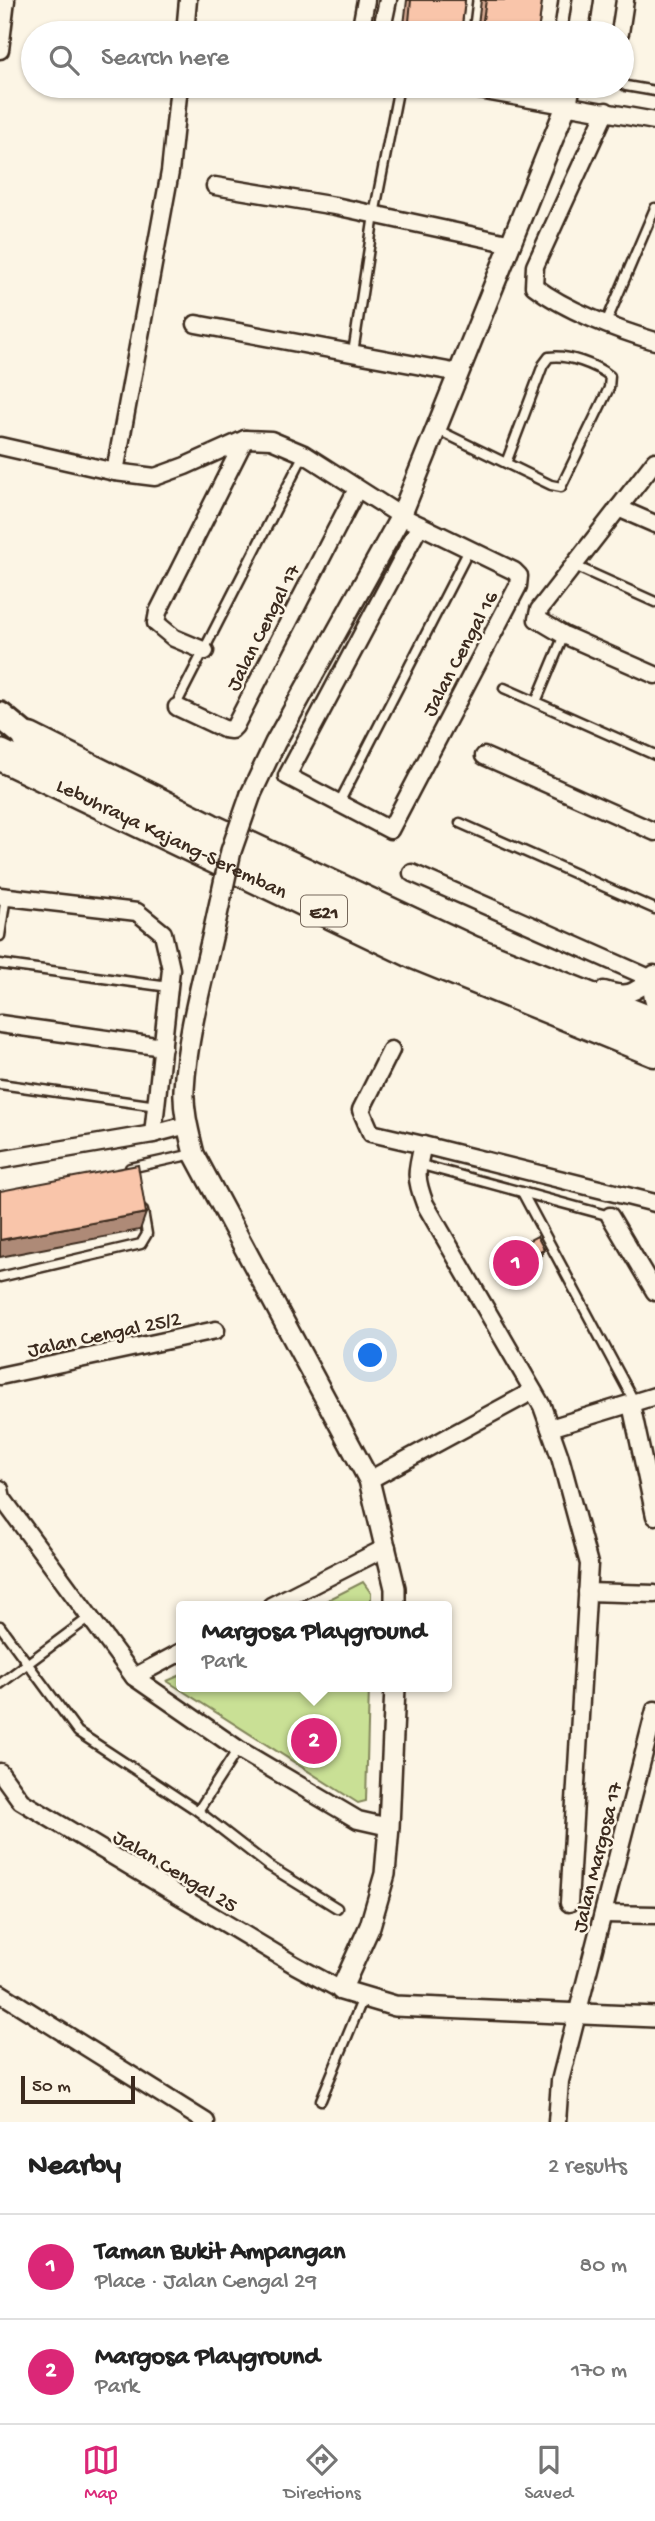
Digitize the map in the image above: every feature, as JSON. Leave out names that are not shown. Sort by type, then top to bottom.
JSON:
[{"type":"highway","name":"Lebuhraya Kajang-Seremban","points":[[29,739],[209,829],[473,952],[655,1024]]},
{"type":"highway","name":"Lebuhraya Kajang-Seremban","points":[[0,755],[414,953],[655,1051]]},
{"type":"main road","points":[[0,715],[29,739]]},
{"type":"main road","points":[[0,724],[29,739]]},
{"type":"street","points":[[0,47],[6,0]]},
{"type":"street","points":[[186,21],[188,0]]},
{"type":"street","points":[[362,21],[366,0]]},
{"type":"street","points":[[383,21],[387,0]]},
{"type":"street","points":[[546,21],[549,0]]},
{"type":"street","points":[[580,21],[583,0]]},
{"type":"street","points":[[622,21],[625,0]]},
{"type":"street","points":[[115,472],[170,172],[179,98]]},
{"type":"street","points":[[395,1601],[387,1547],[369,1480],[194,1154],[187,1125],[184,1091],[191,1032],[231,851],[251,794],[275,743],[401,516],[512,244],[568,98]]},
{"type":"street","points":[[576,98],[606,111],[655,121]]},
{"type":"street","points":[[606,111],[535,267],[534,286],[548,297],[655,341]]},
{"type":"street","points":[[215,186],[512,244]]},
{"type":"street","points":[[196,324],[459,373]]},
{"type":"street","points":[[0,446],[115,472],[155,477],[245,439]]},
{"type":"street","points":[[205,651],[174,638],[156,624],[158,612],[245,439]]},
{"type":"street","name":"Jalan Cengal 16","points":[[245,439],[271,440],[304,454],[401,516],[514,570],[519,576],[517,586],[390,830],[339,803]]},
{"type":"street","points":[[655,461],[539,610],[537,619],[564,635],[655,675]]},
{"type":"street","name":"Jalan Cengal 17","points":[[177,707],[224,729],[231,730],[235,726],[357,489]]},
{"type":"street","points":[[618,509],[655,524]]},
{"type":"street","points":[[339,803],[287,776],[420,525]]},
{"type":"street","points":[[484,756],[655,832]]},
{"type":"street","points":[[412,873],[653,976]]},
{"type":"street","points":[[3,896],[137,912],[163,933],[171,969],[153,1134]]},
{"type":"street","points":[[473,952],[622,995],[634,993],[653,976]]},
{"type":"street","points":[[653,976],[655,1004]]},
{"type":"street","points":[[0,1024],[163,1046]]},
{"type":"street","points":[[391,1050],[361,1110],[371,1133],[655,1203]]},
{"type":"street","points":[[0,1160],[153,1134],[187,1125]]},
{"type":"street","points":[[423,1145],[416,1181],[425,1204],[542,1406],[589,1564],[569,1903]]},
{"type":"street","points":[[610,1216],[655,1292]]},
{"type":"street","name":"Jalan Cengal 25/2","points":[[0,1376],[216,1330]]},
{"type":"street","points":[[369,1480],[533,1391]]},
{"type":"street","points":[[550,1428],[655,1396]]},
{"type":"street","points":[[633,1403],[652,1480],[655,1516]]},
{"type":"street","points":[[0,1489],[2,1498],[134,1676],[239,1748],[358,1821],[389,1827]]},
{"type":"street","points":[[281,1601],[387,1547]]},
{"type":"street","points":[[587,1592],[655,1594]]},
{"type":"street","points":[[134,1676],[176,1655]]},
{"type":"street","points":[[395,1692],[385,1874],[370,1926],[341,1990],[395,2006],[655,2018]]},
{"type":"street","name":"Jalan Margosa 17","points":[[557,2122],[560,2081],[655,1710]]},
{"type":"street","name":"Jalan Cengal 25","points":[[0,1772],[20,1801],[341,1990]]},
{"type":"street","points":[[603,1914],[655,1915]]},
{"type":"street","points":[[0,1993],[206,2122]]},
{"type":"lane","points":[[464,21],[467,0]]},
{"type":"lane","points":[[634,88],[655,91]]},
{"type":"lane","points":[[353,353],[374,215],[397,98]]},
{"type":"lane","points":[[606,323],[655,208]]},
{"type":"lane","points":[[436,429],[551,485],[561,487],[609,388],[610,376],[602,370],[558,355],[550,357],[543,365],[506,463]]},
{"type":"lane","points":[[177,707],[304,454]]},
{"type":"lane","points":[[339,803],[469,550]]},
{"type":"lane","points":[[575,566],[655,602]]},
{"type":"lane","points":[[536,702],[564,635]]},
{"type":"lane","points":[[504,688],[655,755]]},
{"type":"lane","points":[[460,823],[655,909]]},
{"type":"lane","points":[[0,936],[3,896]]},
{"type":"lane","points":[[0,964],[169,987]]},
{"type":"lane","points":[[0,1084],[156,1105]]},
{"type":"lane","points":[[121,1170],[194,1154]]},
{"type":"lane","points":[[418,1164],[610,1216]]},
{"type":"lane","points":[[134,1167],[137,1180]]},
{"type":"lane","points":[[522,1192],[633,1403]]},
{"type":"lane","points":[[0,1277],[141,1244],[148,1234],[142,1207]]},
{"type":"lane","points":[[0,1684],[90,1617]]},
{"type":"lane","points":[[0,1626],[78,1732],[198,1811],[269,1866],[337,1908]]},
{"type":"lane","points":[[198,1811],[239,1748]]},
{"type":"lane","points":[[321,2100],[363,1998]]},
{"type":"green space","points":[[363,1582],[371,1593],[371,1601],[326,1601]]},
{"type":"green space","points":[[176,1677],[176,1687],[167,1681]]},
{"type":"green space","points":[[184,1692],[369,1692],[366,1801],[358,1803]]},
{"type":"building","points":[[411,0],[465,0],[462,21],[409,21]]},
{"type":"building","points":[[486,0],[542,0],[539,21],[483,21]]},
{"type":"building","points":[[138,1165],[146,1213],[0,1240],[0,1191]]},
{"type":"building","points":[[537,1236],[544,1249],[502,1271],[496,1258]]},
{"type":"place","name":"Taman Bukit Ampangan","points":[[516,1263]]},
{"type":"place","name":"Margosa Playground","points":[[314,1741]]}]
